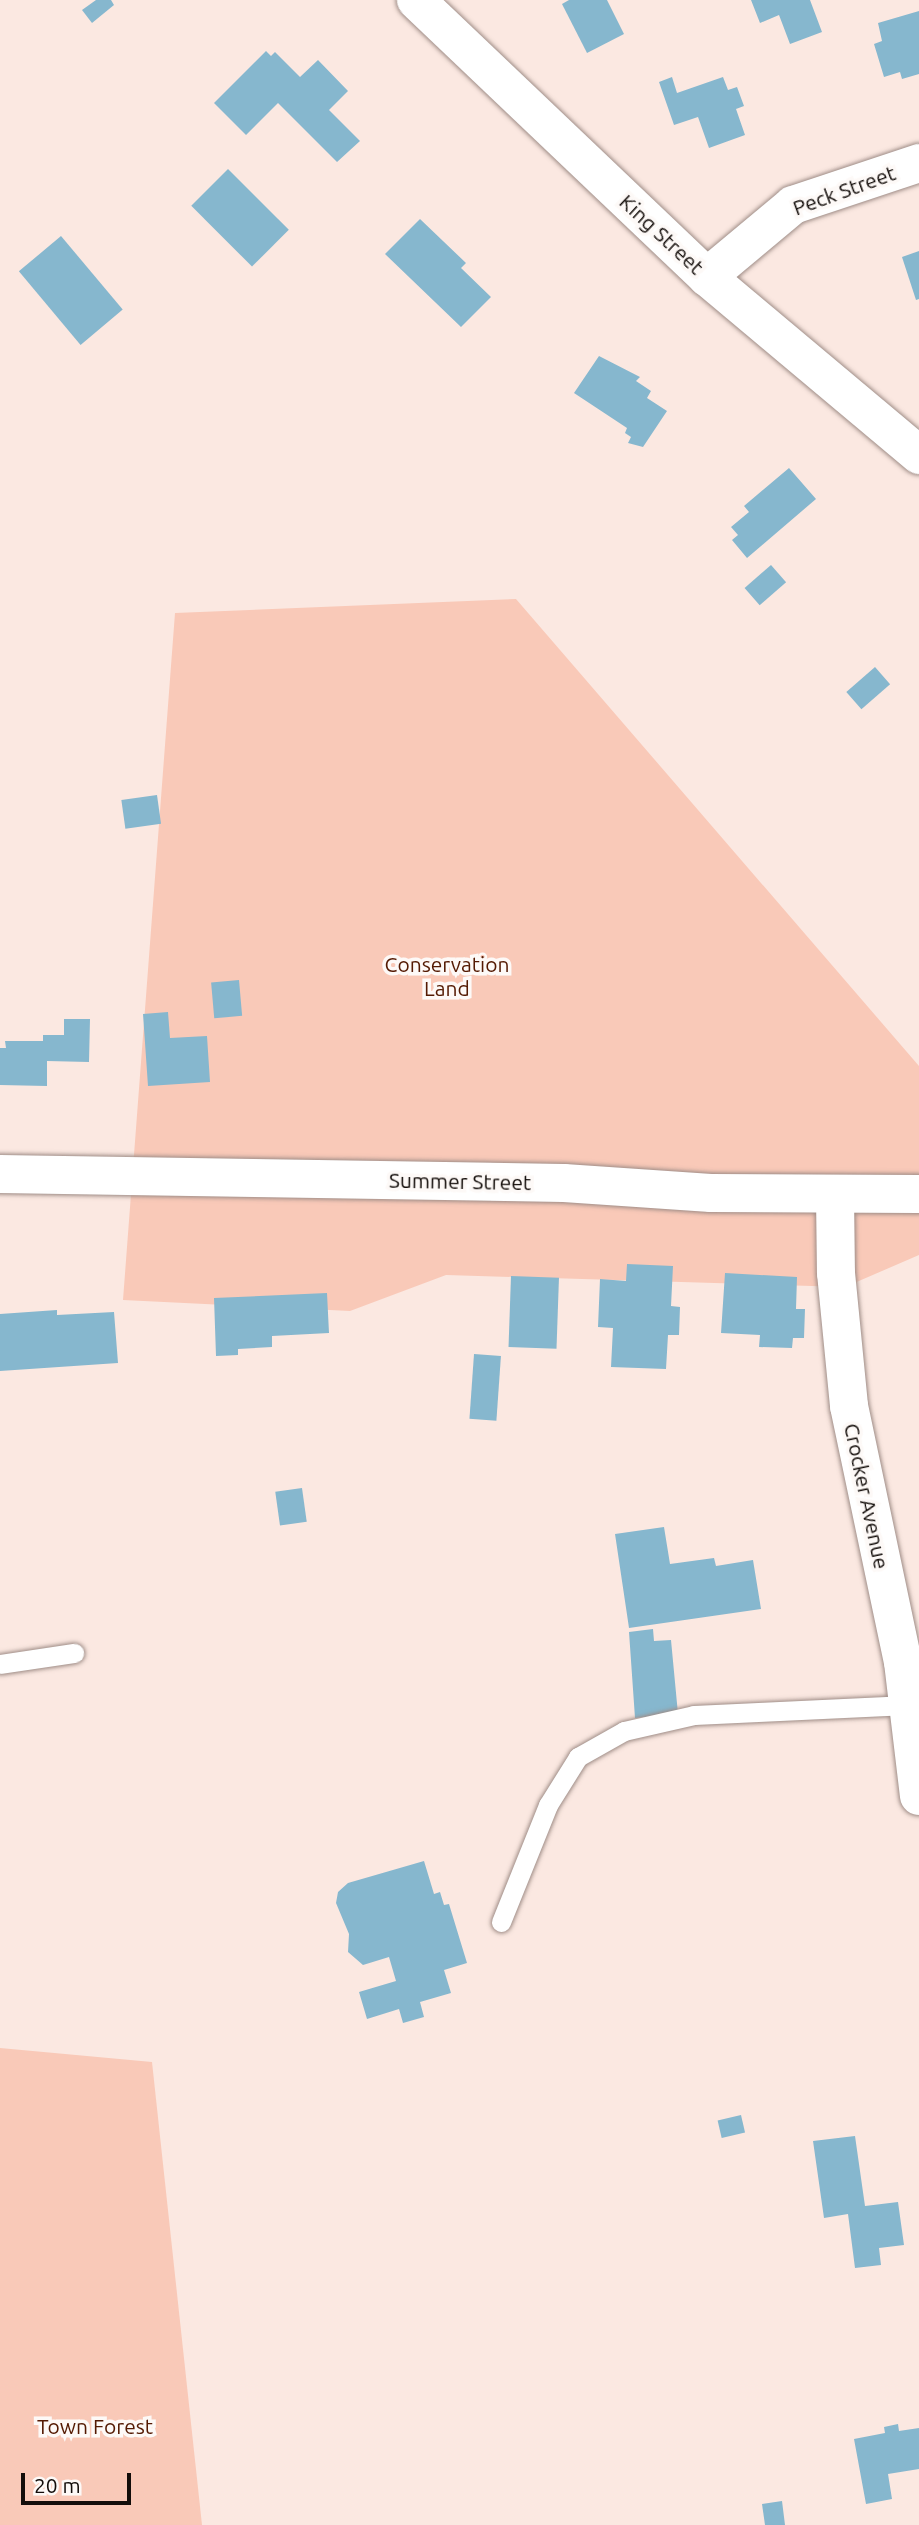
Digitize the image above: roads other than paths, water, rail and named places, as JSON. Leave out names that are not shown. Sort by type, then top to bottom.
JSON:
[{"type":"main road","name":"King Street","points":[[416,0],[707,277],[919,455]]},
{"type":"main road","name":"Peck Street","points":[[707,277],[793,205],[919,163]]},
{"type":"main road","name":"Summer Street","points":[[0,1174],[564,1183],[711,1194],[919,1194]]},
{"type":"main road","name":"Crocker Avenue","points":[[835,1195],[836,1273],[849,1406],[908,1705],[919,1796]]},
{"type":"lane","points":[[0,1664],[74,1653]]},
{"type":"lane","points":[[501,1922],[548,1805],[578,1757],[624,1731],[694,1715],[908,1705]]},
{"type":"park label","name":"Conservation Land","points":[[447,976]]},
{"type":"park label","name":"Town Forest","points":[[95,2426]]}]
